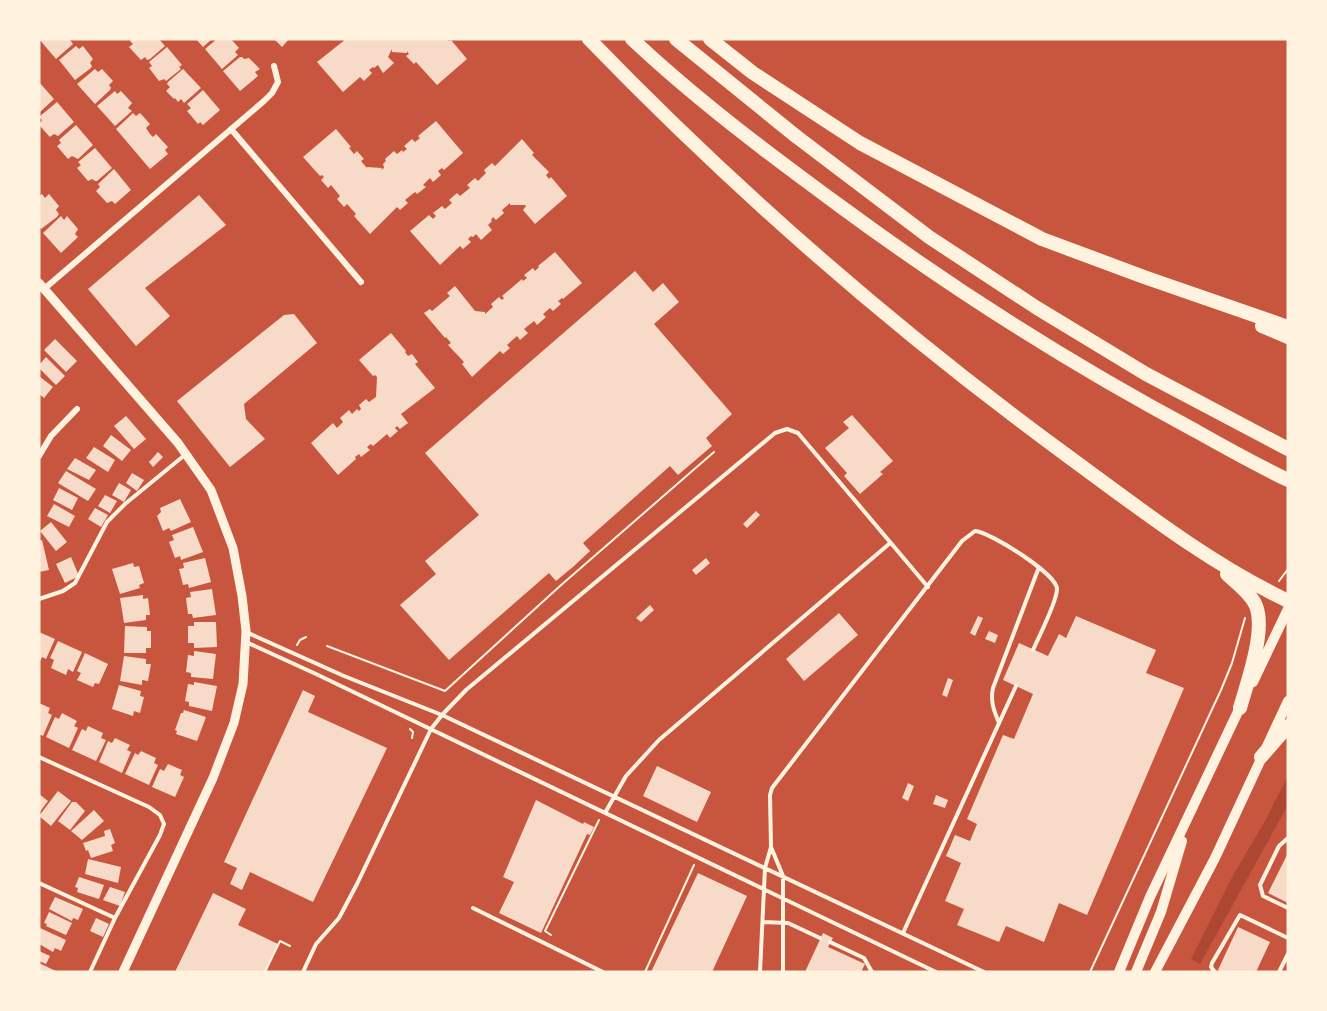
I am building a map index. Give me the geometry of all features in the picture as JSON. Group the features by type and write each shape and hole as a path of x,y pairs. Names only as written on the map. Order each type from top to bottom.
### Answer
{"highway":[{"path":"589,39 716,162 872,303 1029,428 1208,556 1246,580 1288,601"},
{"path":"632,39 770,155 910,258 1020,330 1132,398 1288,480"},
{"path":"676,39 797,137 929,237 1037,308 1146,374 1288,449"},
{"path":"710,39 753,73 869,149 1042,239 1288,327"},
{"path":"1144,277 1288,337"},
{"path":"1208,556 1252,598 1257,607 1258,638 1240,708"},
{"path":"1261,757 1288,726"}],"main road":[{"path":"1119,972 1150,897 1288,609"},
{"path":"1155,972 1215,858 1288,701"},
{"path":"1137,972 1161,912 1194,803"}],"street":[{"path":"123,972 222,756 234,723 243,684 246,631 242,596 233,548 211,490 186,454 40,284 264,101 276,87 278,75 274,66"},
{"path":"231,129 361,282"},
{"path":"39,456 51,436 77,409"}],"lane":[{"path":"303,972 316,944 339,918 431,729 442,715 466,690 782,429 798,433 889,544 928,587"},
{"path":"39,599 63,591 75,584 102,530 116,512 186,454"},
{"path":"759,972 765,868 771,847 770,795 772,788 962,541 975,531 988,535 1040,567 1053,579 1057,587 1033,650"},
{"path":"605,813 631,770 659,740 889,544"},
{"path":"999,723 993,710 991,696 993,688 1040,567"},
{"path":"246,631 344,676 442,715 984,972"},
{"path":"245,642 936,972"},
{"path":"903,933 1016,686"},
{"path":"39,757 149,807 160,815 164,824 90,972"},
{"path":"1288,838 1280,846 1260,885 1263,896 1288,908"},
{"path":"771,847 783,876 783,972"},
{"path":"39,883 115,918"},
{"path":"473,908 603,972"},
{"path":"1215,972 1211,967 1212,963 1240,915 1288,938"},
{"path":"763,921 783,922 820,938"},
{"path":"830,942 864,958 872,972"},
{"path":"1279,972 1288,954"}],"path":[{"path":"327,646 445,691 714,452"},
{"path":"695,461 699,466"},
{"path":"574,566 578,571"},
{"path":"1277,583 1288,569"},
{"path":"1090,972 1221,690 1232,663 1245,618 1252,613"},
{"path":"297,645 306,637"},
{"path":"551,935 545,932 599,820"},
{"path":"645,972 694,865"},
{"path":"266,972 280,941 290,946"}],"shaded area":[{"path":"1288,776 1288,805 1200,964 1191,959 1231,879"}],"building":[{"path":"39,39 71,39 73,44 56,59"},
{"path":"132,39 159,39 165,46 150,59 147,60 145,57 141,60 129,47 133,44 130,41"},
{"path":"196,39 212,39 203,47"},
{"path":"217,39 231,39 239,48 235,52 238,55 222,69 205,49"},
{"path":"274,39 289,39 282,47"},
{"path":"346,39 447,39 451,40 467,59 437,85 416,62 414,64 406,56 409,54 407,51 407,53 392,52 392,49 388,57 394,63 383,73 378,65 373,67 369,70 372,73 364,81 360,77 343,92 317,62"},
{"path":"76,46 79,49 83,46 93,59 90,63 91,68 75,80 59,60"},
{"path":"167,47 182,65 179,67 181,69 166,81 164,79 159,81 149,68 152,66 149,62"},
{"path":"240,57 249,58 260,69 255,72 258,76 240,91 223,71"},
{"path":"95,69 98,72 102,69 113,81 109,85 110,90 95,104 77,84"},
{"path":"183,69 201,88 184,103 181,99 178,102 166,91 170,87 168,82"},
{"path":"39,82 54,99 39,113"},
{"path":"203,90 220,110 203,125 200,122 198,124 187,111 191,108 187,104"},
{"path":"115,91 117,94 121,91 132,103 128,108 132,111 115,126 97,106"},
{"path":"57,102 74,122 58,136 54,134 50,137 39,125 42,120 39,117"},
{"path":"133,113 136,116 140,113 150,124 146,128 150,134 153,137 156,134 168,147 165,150 168,154 150,169 116,129"},
{"path":"436,121 463,153 444,170 442,168 438,171 441,175 433,182 430,178 423,185 426,187 405,200 408,203 400,210 397,207 370,234 347,204 344,207 337,199 340,196 331,185 328,188 321,180 324,177 320,176 303,157 336,129 354,154 357,151 364,159 361,161 367,168 382,168 381,170 384,168 385,159 394,151 397,154 402,150 403,152 407,149 404,146 412,139 415,142 420,138 418,136"},
{"path":"76,125 93,145 78,159 72,156 68,159 57,146 61,143 59,140"},
{"path":"522,139 534,153 532,155 549,172 546,175 549,179 551,177 567,196 535,224 523,210 525,205 510,205 510,203 496,220 493,217 488,225 492,230 481,240 476,234 471,236 468,239 471,242 463,249 460,246 440,265 410,231 429,215 433,219 436,216 433,213 442,206 445,209 452,203 449,200 457,193 460,196 470,188 467,185 475,178 478,181 486,173 484,170 492,163 495,166"},
{"path":"95,148 112,168 97,181 92,179 88,181 77,168 81,165 78,162"},
{"path":"114,169 131,190 115,204 112,201 107,203 96,191 100,187 98,184"},
{"path":"42,194 45,198 49,194 59,206 56,210 59,214 41,229 39,226 39,196"},
{"path":"199,195 226,225 145,288 170,316 136,346 88,289"},
{"path":"61,216 64,220 67,216 78,229 75,234 78,237 61,253 43,233"},
{"path":"555,252 582,283 558,301 561,304 553,311 550,308 543,314 546,317 537,325 534,321 524,329 528,333 520,340 517,336 507,345 510,348 503,354 500,351 472,377 462,364 464,362 448,345 451,343 424,313 430,309 432,311 450,296 447,293 455,286 475,311 485,312 485,314 493,307 491,304 499,297 502,300 504,298 502,296 522,279 523,281 527,278 524,275 533,268 535,271"},
{"path":"635,271 653,292 663,283 679,302 654,324 732,414 706,438 712,446 678,475 670,466 583,543 590,551 574,566 556,581 549,573 449,660 400,605 436,574 425,561 479,515 425,453"},
{"path":"294,314 317,343 244,404 246,419 265,439 230,467 177,401 284,315"},
{"path":"391,333 408,356 412,354 418,362 415,364 435,388 401,414 408,423 400,429 397,426 395,428 398,431 390,438 387,434 373,446 371,444 367,447 370,450 361,457 359,454 355,457 356,459 338,475 311,443 333,423 337,428 343,422 340,418 349,410 352,414 357,409 359,411 361,409 359,405 366,399 369,402 376,397 377,377 373,376 359,360"},
{"path":"55,339 77,361 66,372 44,350"},
{"path":"46,357 65,376 56,385 39,368"},
{"path":"39,376 53,387 44,398 39,394"},
{"path":"852,415 893,461 880,472 883,474 860,494 844,476 847,473 825,448 849,428 843,422"},
{"path":"126,416 146,439 134,449 114,426"},
{"path":"111,435 131,450 122,461 103,446"},
{"path":"94,447 115,460 108,472 86,458"},
{"path":"158,452 163,457 153,467 149,462"},
{"path":"75,458 96,470 89,480 67,469"},
{"path":"66,471 96,489 88,501 58,483"},
{"path":"132,473 144,480 137,491 126,483"},
{"path":"119,483 131,490 124,502 112,495"},
{"path":"59,488 78,498 72,510 53,500"},
{"path":"105,495 117,501 110,513 98,506"},
{"path":"180,499 191,522 171,531 169,528 163,531 157,516 161,512 160,508"},
{"path":"54,504 75,516 69,527 47,516"},
{"path":"95,508 108,515 101,527 88,519"},
{"path":"756,511 760,515 747,528 743,524"},
{"path":"51,522 67,542 56,551 40,531"},
{"path":"193,527 203,552 181,560 180,556 175,558 169,542 174,540 172,535"},
{"path":"42,540 49,570 39,572 39,541"},
{"path":"71,557 79,576 65,583 56,564"},
{"path":"205,558 211,582 189,588 188,584 183,585 179,569 184,568 183,563"},
{"path":"706,558 710,563 696,575 692,570"},
{"path":"133,563 134,567 139,566 144,583 139,585 140,588 120,594 112,569"},
{"path":"212,589 216,615 193,618 192,614 188,614 186,598 191,597 190,592"},
{"path":"143,595 143,599 148,598 150,615 146,615 146,620 124,623 120,598"},
{"path":"650,605 654,610 641,622 636,618"},
{"path":"839,613 858,635 804,681 786,659"},
{"path":"978,616 983,618 975,636 970,633"},
{"path":"1076,616 1156,650 1146,673 1184,688 1087,915 1059,903 1044,942 1006,926 999,942 957,925 964,909 945,901 961,863 946,856 955,835 970,841 977,824 967,819 1003,735 1014,739 1033,694 1003,680 1019,643 1048,656 1059,634 1066,638"},
{"path":"194,622 216,622 217,647 194,648 194,643 188,643 188,626 194,626"},
{"path":"125,626 147,627 147,631 151,631 151,648 146,648 146,653 124,653"},
{"path":"989,631 998,635 995,643 985,639"},
{"path":"39,632 55,639 46,659 42,657 39,664"},
{"path":"58,641 82,652 73,672 68,669 66,675 51,668 54,660 50,658"},
{"path":"194,651 216,654 213,679 191,677 191,673 186,672 188,655 194,656"},
{"path":"85,653 108,664 99,684 95,683 93,687 77,680 81,673 77,671"},
{"path":"124,656 146,659 146,664 151,664 148,681 142,680 142,685 120,681"},
{"path":"948,678 953,680 947,697 942,695"},
{"path":"194,682 217,686 212,711 189,706 189,702 185,701 188,684 194,685"},
{"path":"119,685 141,691 140,696 144,697 140,713 134,711 133,716 112,709"},
{"path":"303,690 315,696 308,712 387,748 313,902 250,872 242,890 230,884 237,868 224,862"},
{"path":"39,703 50,708 48,713 52,715 43,736 39,734"},
{"path":"184,710 206,717 197,741 176,734 175,730"},
{"path":"62,713 77,721 74,726 78,728 69,748 46,737 55,717 59,719"},
{"path":"88,726 103,733 101,738 106,740 96,761 72,750 82,729 86,731"},
{"path":"115,738 130,745 127,750 131,752 122,773 99,762 108,741 112,743"},
{"path":"141,751 156,758 154,763 158,765 149,785 125,774 135,753 138,755"},
{"path":"168,764 182,770 180,775 184,777 175,797 152,787 160,769 164,771"},
{"path":"657,766 711,792 697,822 643,796"},
{"path":"908,783 914,786 908,801 902,798"},
{"path":"58,791 71,801 51,826 39,816"},
{"path":"39,794 48,801 39,813"},
{"path":"936,795 948,800 945,808 933,804"},
{"path":"536,800 583,824 584,822 594,827 590,835 587,834 541,933 499,913 514,882 503,877"},
{"path":"72,802 76,802 85,811 70,830 58,821"},
{"path":"94,810 104,821 82,840 71,831"},
{"path":"110,829 115,843 111,845 113,851 91,858 83,843 105,836 104,831"},
{"path":"1288,853 1288,903 1268,893"},
{"path":"88,859 121,867 118,883 85,874"},
{"path":"698,873 747,896 712,972 651,972"},
{"path":"79,877 104,885 99,899 77,892 78,888 75,887"},
{"path":"110,887 125,892 120,906 103,900"},
{"path":"213,893 246,909 238,925 278,944 265,972 175,972"},
{"path":"55,897 83,909 78,920 73,918 72,921 49,909"},
{"path":"49,912 72,923 66,935 46,926 47,924 44,923"},
{"path":"96,918 109,924 103,937 90,931"},
{"path":"1238,927 1270,942 1256,972 1218,970"},
{"path":"40,928 66,940 61,951 55,948 53,952 39,944"},
{"path":"823,933 833,938 828,947 865,964 861,972 805,972"},
{"path":"39,951 50,956 46,964 39,961"},
{"path":"39,963 58,972 39,972"}]}
